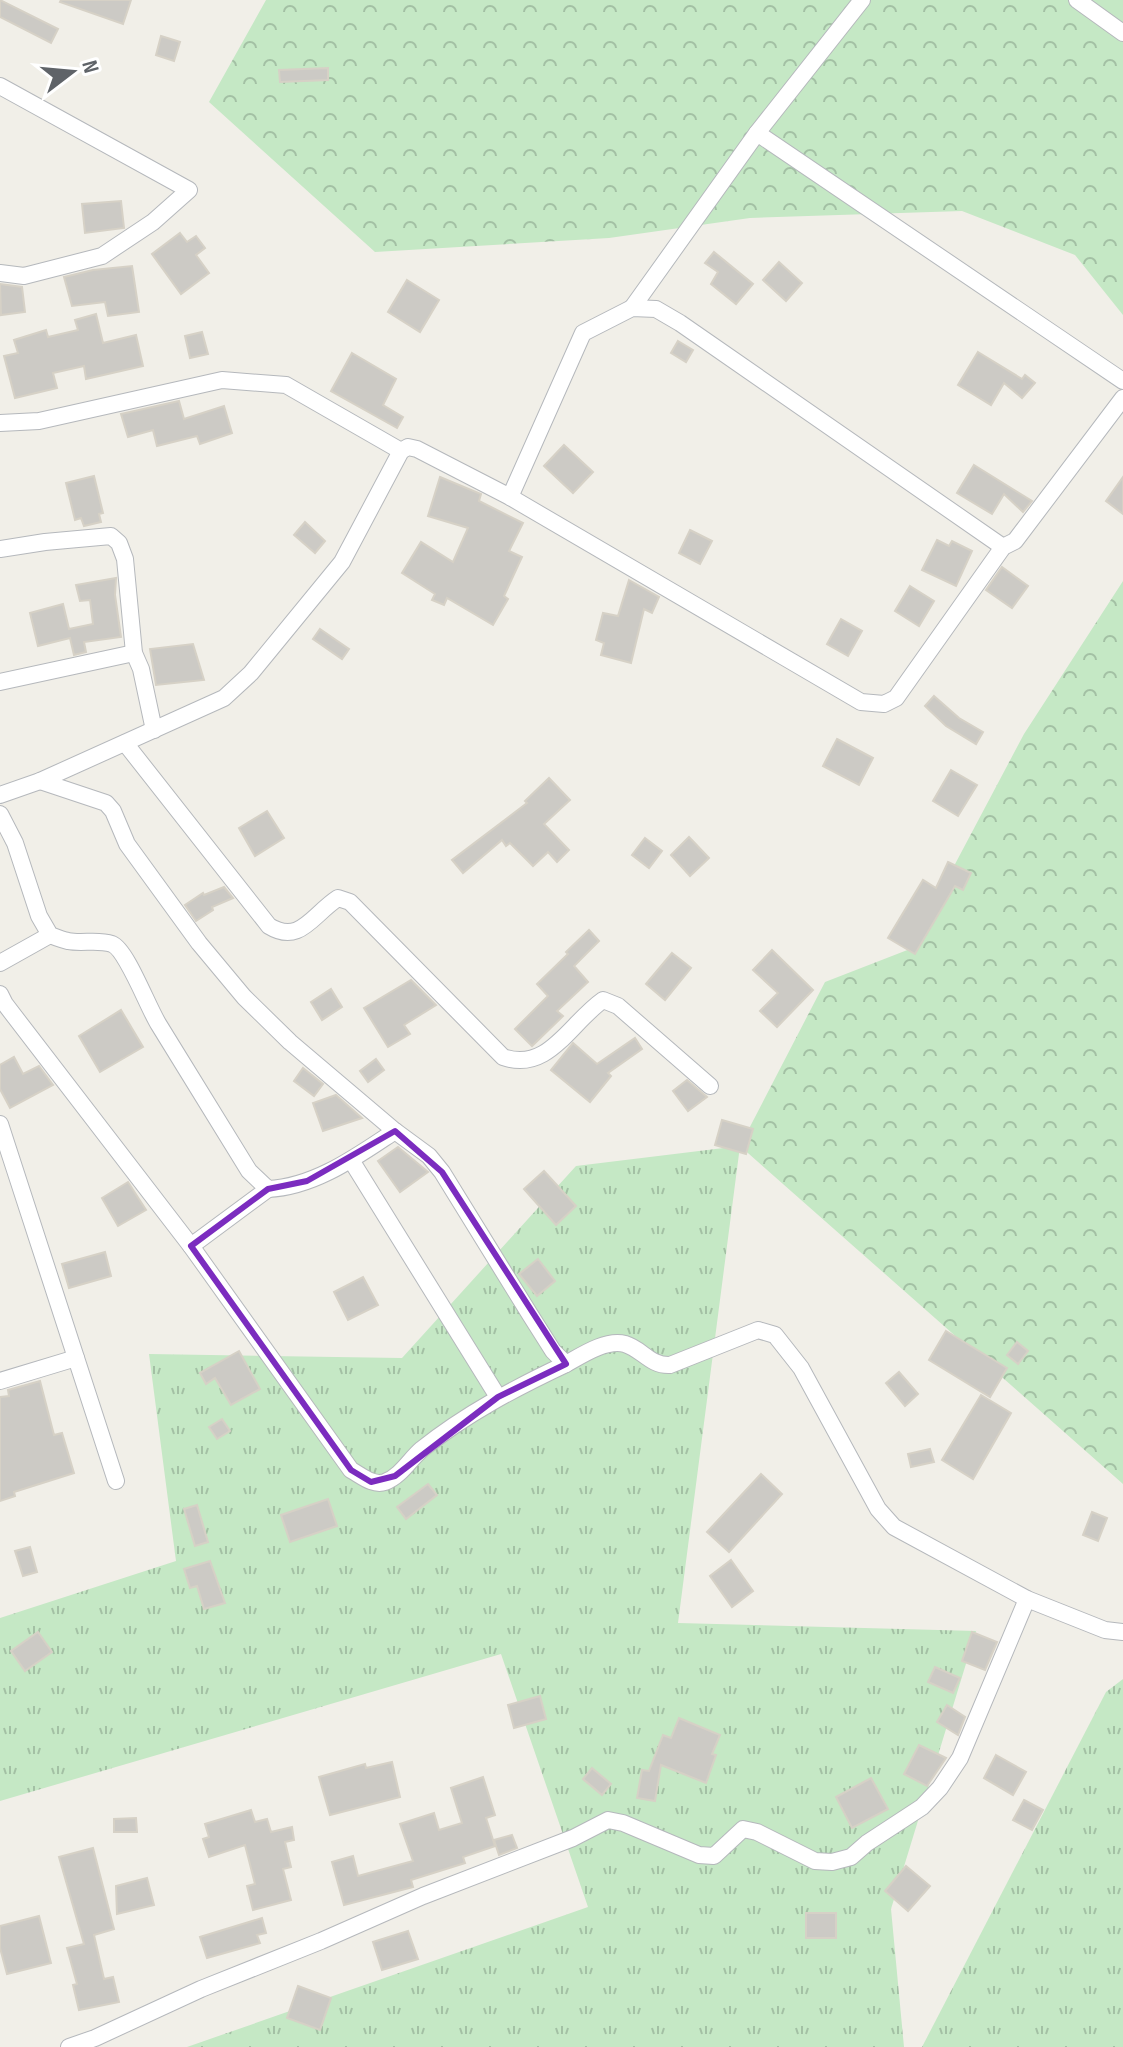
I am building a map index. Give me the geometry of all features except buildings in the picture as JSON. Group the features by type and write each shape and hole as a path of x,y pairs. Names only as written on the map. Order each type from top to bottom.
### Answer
{"street":[{"path":"510,497 583,333 632,308 757,133 862,0"},
{"path":"1077,0 1123,33"},
{"path":"0,86 189,190 153,222 102,256 24,276 0,273"},
{"path":"757,133 1123,381"},
{"path":"632,308 656,309 680,323 1003,547"},
{"path":"0,423 39,421 222,380 286,385 401,451"},
{"path":"0,795 40,781 224,698 251,673 342,562 401,451 408,447 510,497 861,702 884,704 896,698 1003,547 1015,541 1123,398"},
{"path":"0,549 111,536 119,543 125,559 134,653 141,669 154,730"},
{"path":"0,682 134,653"},
{"path":"125,743 269,926 280,933 290,934 301,928 338,898 350,902 503,1057 518,1062 547,1052 588,1010 603,1000 618,1006 710,1086"},
{"path":"40,781 106,803 113,811 127,844 199,943 244,997 290,1042 429,1156 529,1313 566,1364"},
{"path":"0,814 15,843 39,916 50,935 69,942 92,940 115,945 126,957 146,1005 249,1171 268,1189"},
{"path":"0,963 50,935"},
{"path":"0,994 191,1246 351,1470 371,1482 383,1483 395,1476 421,1450 498,1397 609,1344 625,1344 660,1366 670,1365 758,1330 775,1335 801,1368 878,1509 894,1527 1027,1599 1105,1630 1123,1632"},
{"path":"0,1124 116,1481"},
{"path":"191,1246 268,1189 289,1188 351,1160 395,1131"},
{"path":"351,1160 498,1397"},
{"path":"0,1381 76,1358"},
{"path":"69,2047 423,1896 573,1838 608,1820 623,1823 699,1855 714,1856 743,1829 757,1832 815,1861 832,1862 851,1857 922,1807 954,1768 1027,1599"}],"highlighted area":[{"path":"395,1131 442,1172 566,1364 498,1397 395,1476 371,1482 351,1470 191,1246 268,1189 307,1181"}],"green space":[{"path":"266,0 1123,0 1123,315 1075,255 962,211 750,218 609,238 375,252 209,102"},
{"path":"1123,581 1123,1484 740,1146 825,982 910,949 1024,734"},
{"path":"740,1146 678,1623 976,1631 891,1909 904,2047 187,2047 588,1907 501,1654 0,1801 0,1618 176,1561 149,1354 402,1358 576,1166"},
{"path":"1123,1679 1123,2047 922,2047 1106,1692"}]}
